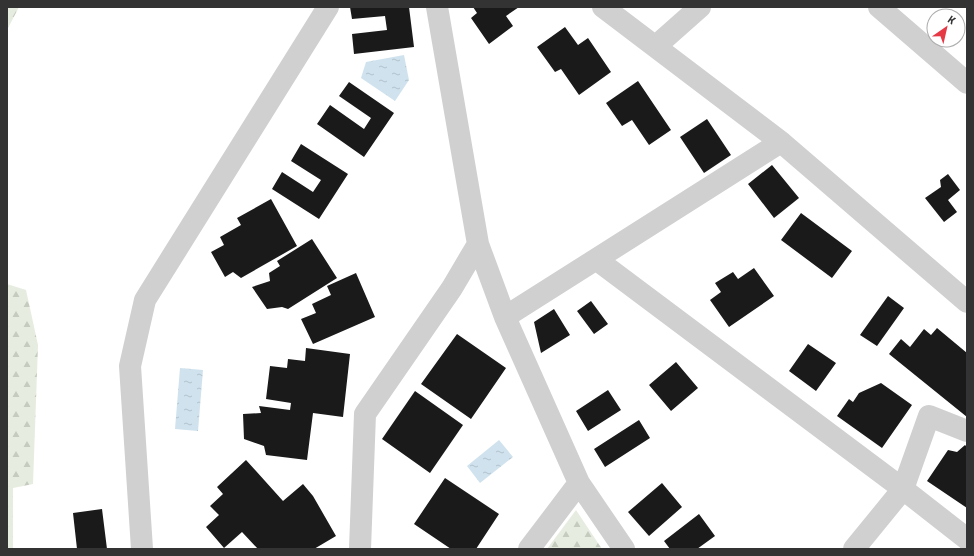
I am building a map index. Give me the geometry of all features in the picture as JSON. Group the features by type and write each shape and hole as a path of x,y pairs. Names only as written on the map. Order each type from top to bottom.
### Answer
{"street":[{"path":"142,549 130,366 145,300 328,7"},
{"path":"437,7 478,244 505,317 579,483 624,549"},
{"path":"603,7 781,142 967,302"},
{"path":"656,46 700,7"},
{"path":"879,7 967,83"},
{"path":"505,317 781,142"},
{"path":"360,549 365,414 452,288 478,244"},
{"path":"596,260 903,489 967,539"},
{"path":"854,549 903,489 930,416 967,431"},
{"path":"529,549 579,483"}],"green space":[{"path":"7,7 19,7 7,30"},
{"path":"7,284 26,290 38,345 33,484 13,488 13,549 7,549"},
{"path":"576,510 602,549 547,549"}],"water":[{"path":"404,55 409,80 395,101 361,78 366,62"},
{"path":"180,368 203,370 198,431 175,429"},
{"path":"499,440 513,457 480,483 467,466"}],"building":[{"path":"350,7 409,7 414,47 354,54 352,34 387,30 385,16 352,19"},
{"path":"473,7 519,7 506,16 513,26 489,44 471,18 477,13"},
{"path":"565,27 578,45 588,38 611,72 579,95 561,69 555,72 537,47"},
{"path":"638,81 671,130 649,145 632,120 622,126 606,103"},
{"path":"349,82 394,113 364,157 317,124 330,105 364,129 371,118 339,96"},
{"path":"707,119 731,155 704,173 680,137"},
{"path":"301,144 348,174 319,219 272,189 282,172 313,192 321,180 291,161"},
{"path":"772,165 799,198 774,218 748,184"},
{"path":"948,174 960,190 948,200 957,212 944,222 925,198 941,187 940,180"},
{"path":"271,199 297,246 241,278 233,272 225,277 211,252 224,245 220,237 241,225 237,218"},
{"path":"801,213 852,251 832,278 781,240"},
{"path":"312,239 337,278 288,309 282,307 267,309 252,287 270,281 269,273 280,266 277,261"},
{"path":"754,268 774,296 729,327 710,300 721,292 715,283 733,272 738,279"},
{"path":"356,273 375,317 313,344 301,319 316,313 312,304 331,295 327,286"},
{"path":"888,296 904,308 877,346 860,335"},
{"path":"591,301 608,324 594,334 577,311"},
{"path":"554,309 570,335 541,353 534,322"},
{"path":"937,328 967,353 967,417 889,354 901,339 910,347 924,329 931,335"},
{"path":"457,334 506,368 471,419 421,384"},
{"path":"808,344 836,363 816,391 789,371"},
{"path":"306,348 350,354 343,417 313,413 307,460 266,455 264,446 244,439 243,414 261,413 259,406 290,410 291,403 266,399 270,366 287,368 288,359 305,361"},
{"path":"676,362 698,388 671,411 649,385"},
{"path":"881,383 912,405 882,448 837,416 849,399 853,402 859,393"},
{"path":"608,390 621,410 588,431 576,411"},
{"path":"415,391 463,425 430,473 382,439"},
{"path":"639,420 650,438 605,467 594,449"},
{"path":"965,445 967,447 967,508 927,481 948,450 957,452"},
{"path":"246,460 283,501 303,484 313,496 336,536 314,549 258,549 242,532 224,548 206,527 219,515 210,506 223,494 217,487"},
{"path":"445,478 499,514 476,549 451,549 414,524"},
{"path":"662,483 682,507 649,536 628,512"},
{"path":"102,509 107,549 77,549 73,513"},
{"path":"699,514 715,536 697,549 670,549 664,541"}]}
